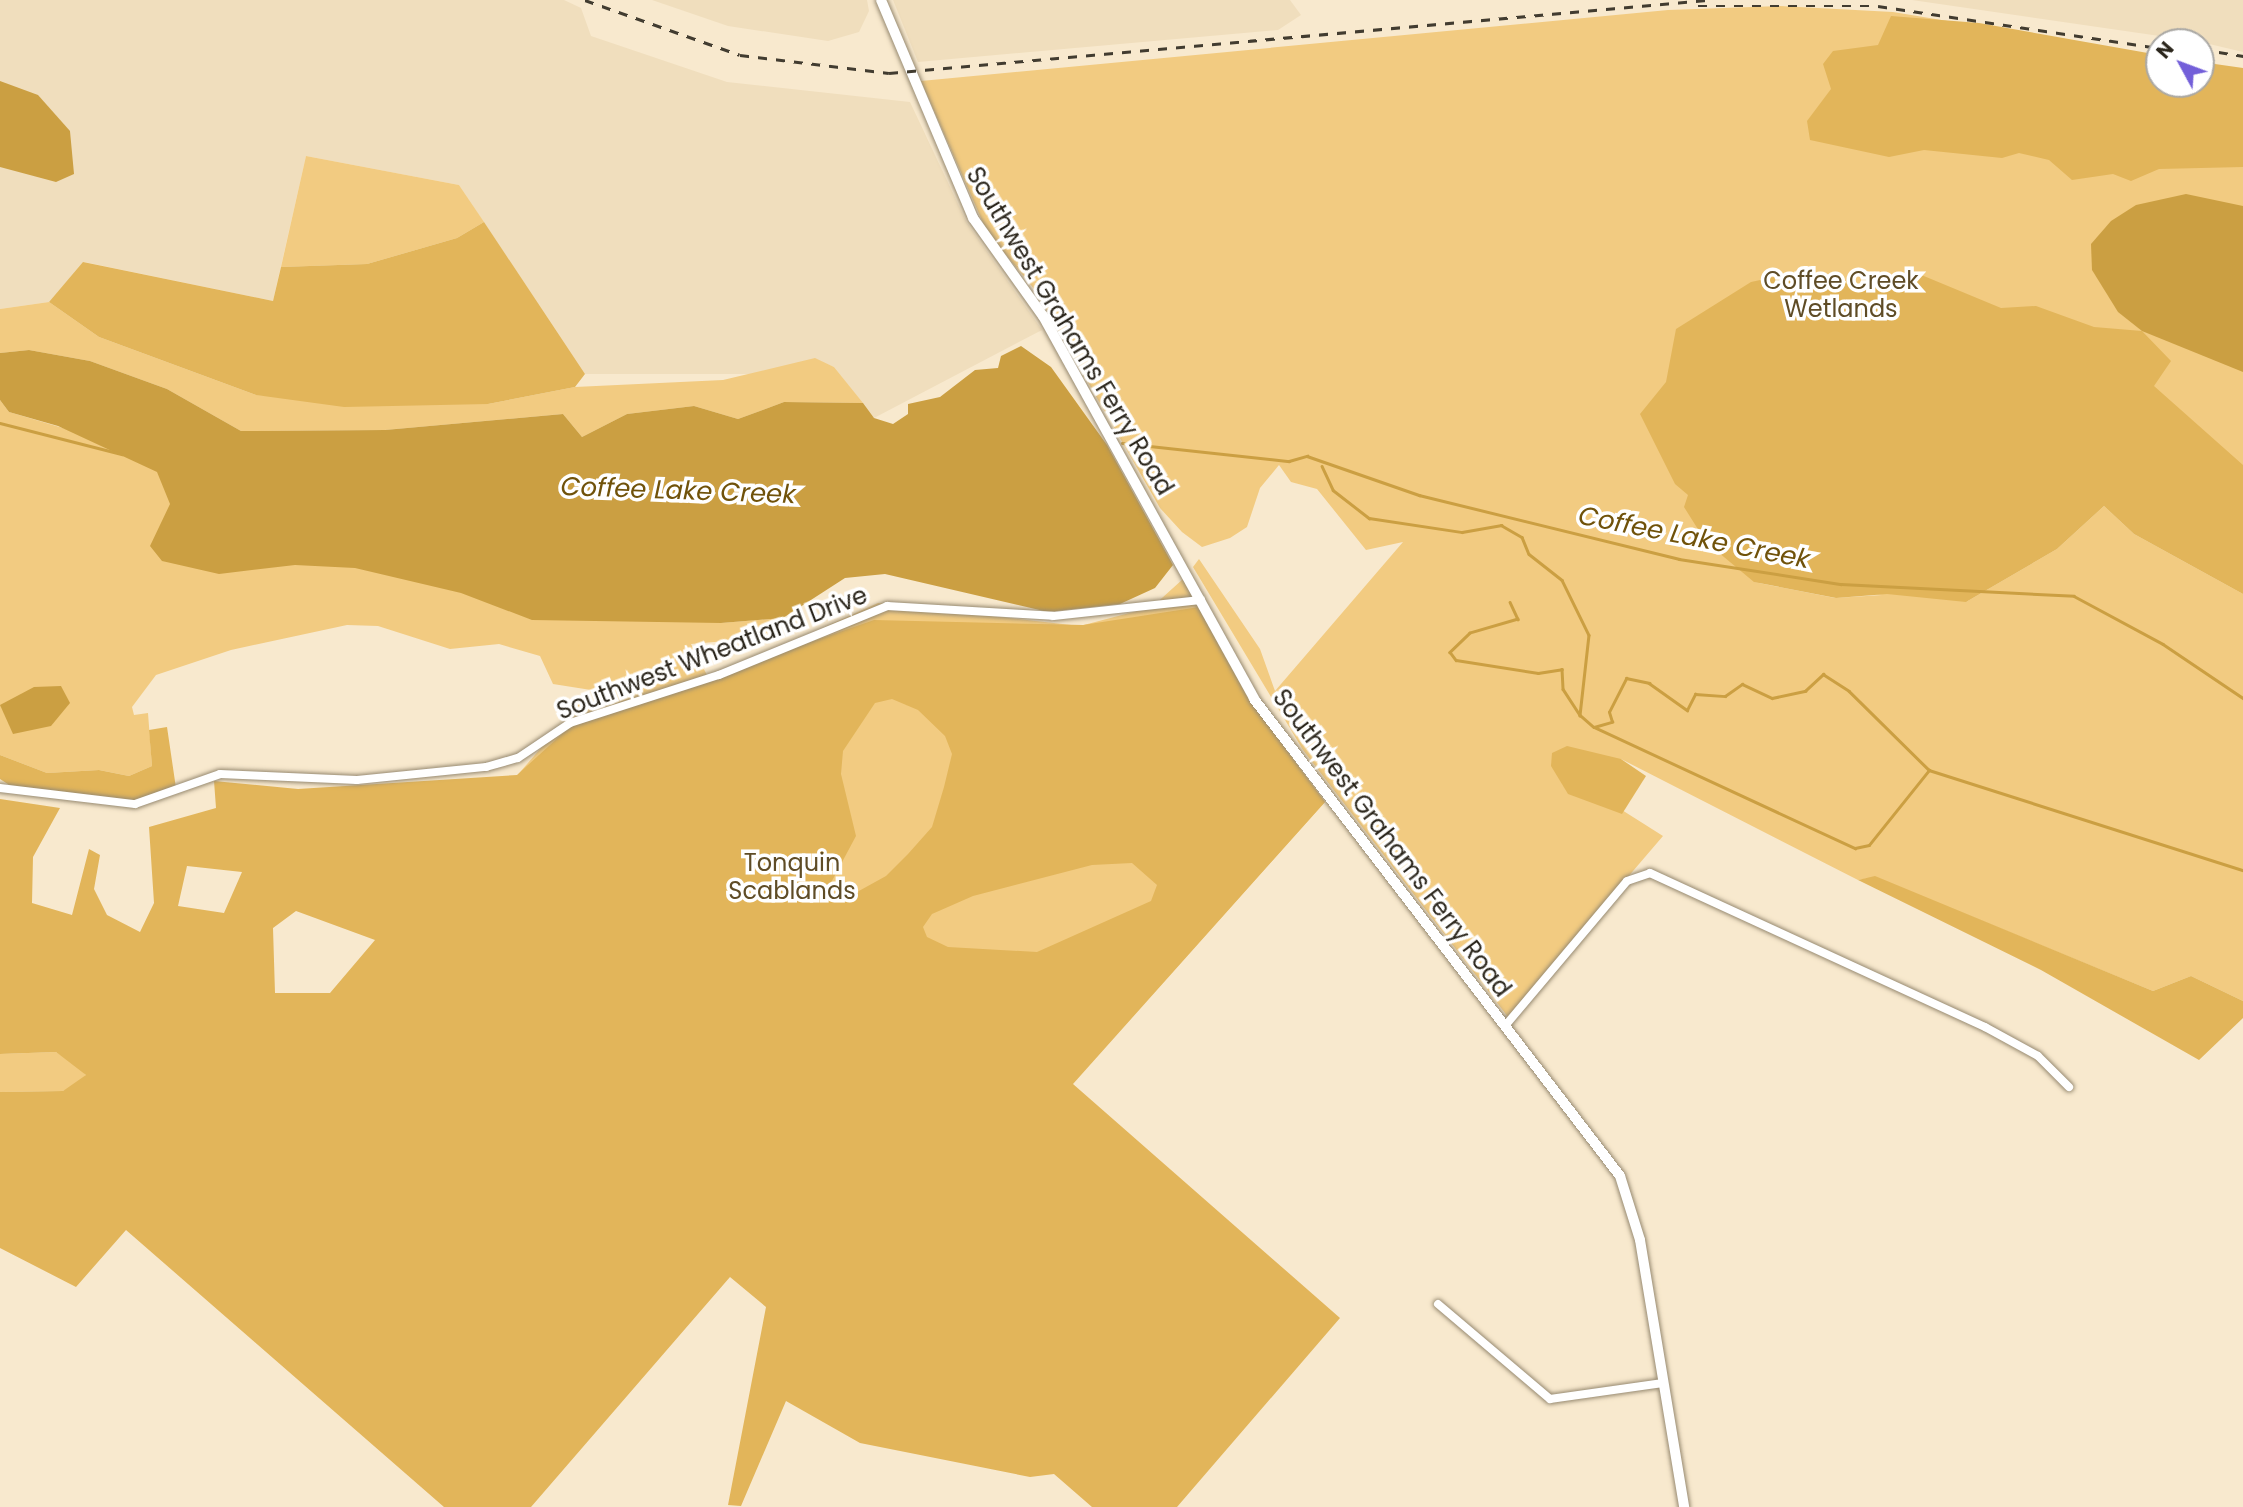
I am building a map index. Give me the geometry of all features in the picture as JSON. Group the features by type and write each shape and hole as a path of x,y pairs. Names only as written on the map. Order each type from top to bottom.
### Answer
{"main road":[{"name":"Southwest Grahams Ferry Road","path":"881,0 973,218 1036,304 1280,738 1505,1026 1625,1186 1684,1507"}],"street":[{"name":"Southwest Wheatland Drive","path":"0,788 135,804 220,774 357,780 493,766 523,756 570,723 719,675 887,606 1053,616 1201,600"},
{"path":"1505,1026 1627,881 1650,873 1984,1027 2038,1056 2069,1087"},
{"path":"1438,1304 1550,1399 1663,1382"}],"shaded area":[{"path":"0,0 564,0 581,8 591,36 727,82 910,102 967,223 1042,330 874,418 834,367 815,359 751,374 585,374 459,185 306,156 273,301 84,262 49,302 0,309"},
{"path":"652,0 867,0 869,11 859,32 828,41 728,26"},
{"path":"893,0 1290,0 1301,15 1278,30 918,62"},
{"path":"1912,0 2243,0 2243,52 2215,45 2215,28 2145,28 2145,34"}],"green space":[{"name":"Coffee Creek Wetlands","path":"1780,6 1893,12 2145,54 2145,98 2215,98 2215,79 2243,70 2243,476 2142,388 1966,602 2057,549 2104,506 2134,534 2243,594 2243,1001 2191,976 2153,991 1875,877 1858,880 1621,759 1565,774 1663,836 1508,1017 1303,750 1193,567 1199,559 1260,649 1275,691 1403,542 1366,550 1317,489 1291,482 1279,465 1260,488 1247,527 1230,538 1202,547 1182,532 1160,508 1035,290 987,232 921,81 1668,10","holes":["1754,582 1882,595 1835,598"]},
{"path":"1891,16 1979,23 2145,53 2145,98 2215,98 2215,64 2243,68 2243,167 2159,169 2131,181 2113,174 2072,180 2049,160 2019,153 2002,158 1924,150 1889,157 1810,140 1807,121 1831,89 1823,64 1833,51 1878,45"},
{"path":"306,156 459,185 484,222 457,238 367,264 281,267"},
{"path":"484,222 585,374 575,387 488,404 344,407 256,395 99,337 49,302 83,262 273,301 281,267 367,264 457,238"},
{"path":"1807,270 1851,285 1919,274 2001,308 2036,306 2094,327 2142,331 2171,361 2154,386 2243,465 2243,594 2134,534 2104,506 2057,549 1966,602 1887,594 1836,598 1754,582 1706,542 1684,507 1688,495 1675,484 1640,414 1666,382 1676,329 1751,282"},
{"path":"49,302 99,337 256,395 488,404 575,387 723,380 815,358 834,367 863,403 784,402 738,419 694,406 627,414 582,437 563,414 385,430 241,431 167,389 90,361 29,350 0,353 0,309"},
{"name":"Tonquin Scablands","path":"0,400 9,412 721,623 783,618 761,638 691,644 709,679 878,603 1080,626 1152,607 1183,579 1273,732 1325,802 1072,1084 445,859 591,690 553,684 540,656 499,644 450,649 378,626 347,625 231,650 156,675 132,707 134,715 148,713 152,766 129,776 99,770 47,773 0,755"},
{"path":"1199,607 1273,732 1325,802 1073,1084 1340,1318 1177,1507 1092,1507 1054,1474 1030,1477 860,1443 786,1401 741,1506 728,1505 766,1307 730,1277 531,1507 444,1507 126,1230 76,1287 0,1248 0,1092 63,1091 86,1075 56,1052 0,1054 0,799 60,808 33,857 32,903 72,915 89,849 100,855 94,889 107,915 140,932 154,903 149,827 216,808 214,781 298,789 517,775 572,725 874,620 1083,625","holes":["892,699 918,710 945,736 952,754 932,827 886,876 839,902 826,892 856,836 841,774 843,751 875,703","1132,863 1157,885 1151,901 1037,952 948,947 927,937 923,927 932,914 973,896 1092,865","187,866 242,872 224,913 178,906","296,911 375,940 330,993 275,993 273,928"]},
{"path":"167,727 176,788 145,802 14,788 0,779 0,755 47,773 99,770 129,776 152,766 149,730"},
{"path":"1567,746 1621,759 1646,776 1622,814 1568,794 1551,766 1552,753"},
{"path":"1875,876 2153,991 2191,976 2243,1001 2243,1018 2199,1060 2041,970 1858,880"},
{"path":"56,1052 86,1075 82,1083 63,1091 0,1092 0,1054"}],"water":[{"path":"0,81 38,95 70,131 74,174 56,182 0,167"},
{"path":"2186,194 2243,206 2243,372 2142,331 2118,312 2092,270 2091,244 2111,221 2136,205"},
{"path":"1021,346 1051,367 1107,445 1173,565 1155,588 1120,604 1048,612 885,574 845,578 783,618 721,623 532,620 461,593 355,568 295,565 219,574 162,561 150,546 170,504 157,472 58,426 9,412 0,400 0,353 29,350 90,361 167,389 241,431 385,430 563,414 582,437 627,414 694,406 738,419 784,402 863,403 874,418 893,424 908,414 908,404 940,397 975,370 998,368 1001,356"},
{"path":"61,686 70,703 51,726 13,734 0,705 34,687"}],"waterway":[{"name":"Coffee Lake Creek","path":"0,423 122,454"},
{"name":"Coffee Lake Creek","path":"1122,443 1289,461 1307,456 1419,495 1679,559 1841,584 2074,596 2163,644 2243,698"},
{"path":"1322,466 1333,490 1369,518 1462,532 1501,525 1522,537 1529,554 1562,580 1589,635 1580,715 1594,727 1612,722 1609,712 1626,678 1649,683 1687,710 1695,694 1725,696 1742,684 1772,698 1805,691 1823,674 1849,691 1929,770 2243,870"},
{"path":"1510,602 1518,619 1470,633 1450,652 1456,660 1538,673 1562,669 1563,689 1580,715"},
{"path":"1594,727 1855,848 1869,845 1929,770"}],"railway":[{"path":"585,0 740,55 889,73 1707,0"},
{"path":"1698,6 1878,6 2145,46"},
{"path":"2215,51 2243,56"}]}
